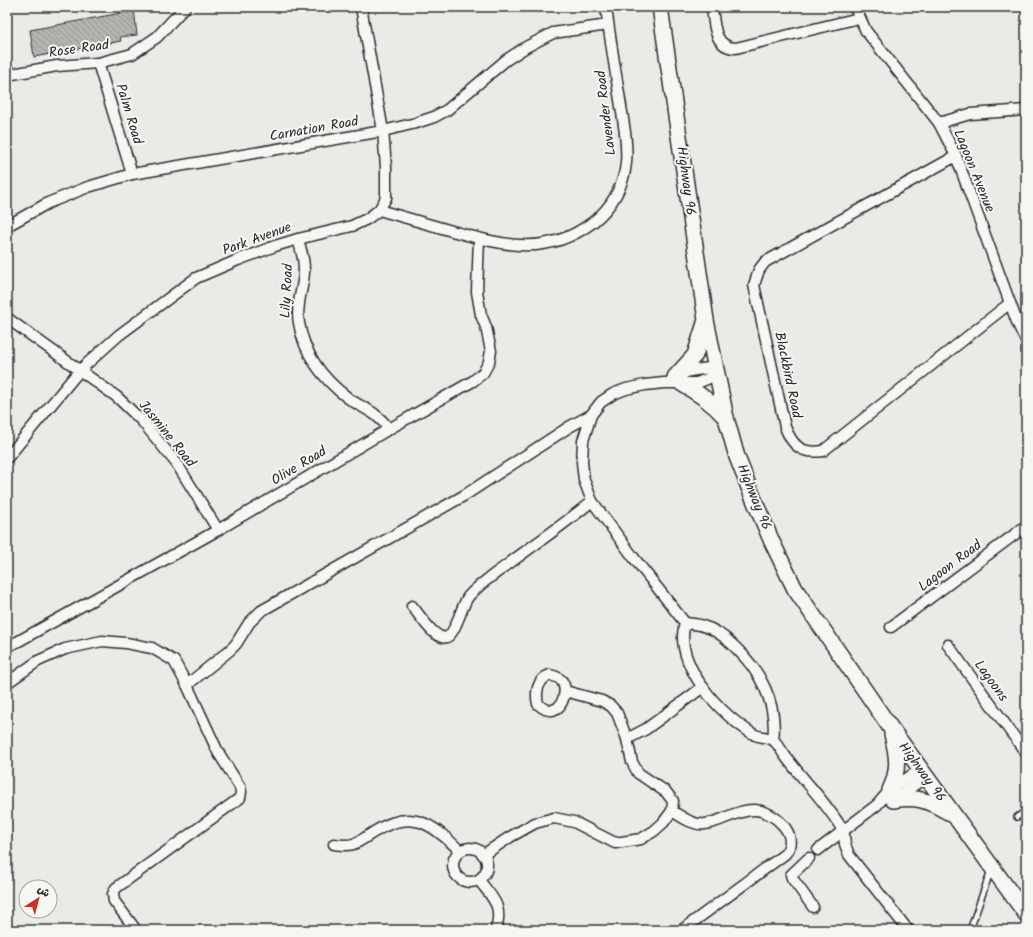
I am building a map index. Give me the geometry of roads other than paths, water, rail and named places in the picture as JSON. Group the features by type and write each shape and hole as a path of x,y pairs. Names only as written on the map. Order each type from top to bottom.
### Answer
{"street":[{"name":"Rose Road","path":"7,75 57,66 98,63 132,54 157,36 185,7"},
{"path":"361,7 383,131 387,184 386,198 379,210"},
{"name":"Lavender Road","path":"379,210 479,239 515,246 552,242 565,238 589,225 603,213 614,198 624,175 626,152 625,135 606,7"},
{"name":"Highway 96","path":"660,7 706,320 726,418 752,495 772,542 795,589 890,727 1026,914"},
{"path":"712,7 715,34 720,41 730,48 736,48 859,18"},
{"name":"Lagoon Avenue","path":"855,7 866,31 939,124 956,156 1010,303 1026,341"},
{"name":"Carnation Road","path":"7,226 48,204 88,187 132,174 383,131 416,123 434,117 447,110 506,60 526,47 553,33 608,26"},
{"name":"Palm Road","path":"98,63 132,174"},
{"path":"939,124 970,114 1026,110"},
{"name":"Blackbird Road","path":"956,156 765,262 759,270 754,286 785,427 790,439 797,447 811,453 823,451 1010,303"},
{"name":"Park Avenue","path":"7,458 80,370 119,335 196,278 238,260 298,239 352,226 379,210"},
{"name":"Lily Road","path":"298,239 303,257 304,268 298,321 308,352 324,376 332,384 349,398 374,412 382,419 389,429"},
{"name":"Olive Road","path":"7,646 17,642 218,530 473,381 483,373 489,362 491,351 490,341 481,315 477,292 479,239"},
{"path":"7,318 80,370"},
{"path":"674,381 695,355 706,320"},
{"name":"Jasmine Road","path":"80,370 117,397 142,421 176,464 218,530"},
{"path":"716,370 707,379 697,383 674,381 626,389 613,394 600,402 591,415 583,442 582,462 584,480 592,501 685,623 705,626 725,638 745,657 758,674 768,695 773,717 773,740"},
{"path":"674,381 704,397 715,405 726,418"},
{"path":"187,685 236,644 249,623 261,611 464,495 569,427 591,415"},
{"path":"412,606 433,632 442,637 448,636 451,633 460,610 468,598 483,583 573,517 592,501"},
{"name":"Lagoon Road","path":"891,627 1026,526"},
{"path":"685,623 682,631 686,657 703,687 720,708 734,719 755,734 773,740 832,814 844,831 849,855 908,930"},
{"path":"7,683 38,661 51,655 65,649 102,641 126,643 152,648 174,661 187,685 218,752 240,787 240,798 116,888 113,894 114,901 136,930"},
{"name":"Lagoons","path":"948,646 1026,753"},
{"path":"627,739 646,729 703,687"},
{"path":"483,855 535,823 554,818 574,822 616,843 630,842 641,839 654,832 672,811 674,801 666,792 638,773 632,762 627,739 617,713 611,706 602,701 565,690"},
{"path":"890,727 897,757 897,770 891,795"},
{"path":"818,850 877,804 923,773"},
{"path":"891,795 932,802 954,815"},
{"path":"672,811 692,822 704,824 747,811 756,810 766,812 784,825 789,835 790,843 785,854 682,930"},
{"path":"334,844 349,846 358,843 390,823 400,820 414,819 427,824 460,851"},
{"path":"472,848 483,855 486,859 487,868 483,877 479,880 469,883 464,882 455,875 453,870 453,859 460,851 472,848"},
{"path":"809,858 791,875 813,907"},
{"path":"479,880 498,907 499,914 496,930"}],"lane":[{"path":"1017,817 1026,811"},
{"path":"970,930 992,867"}]}
